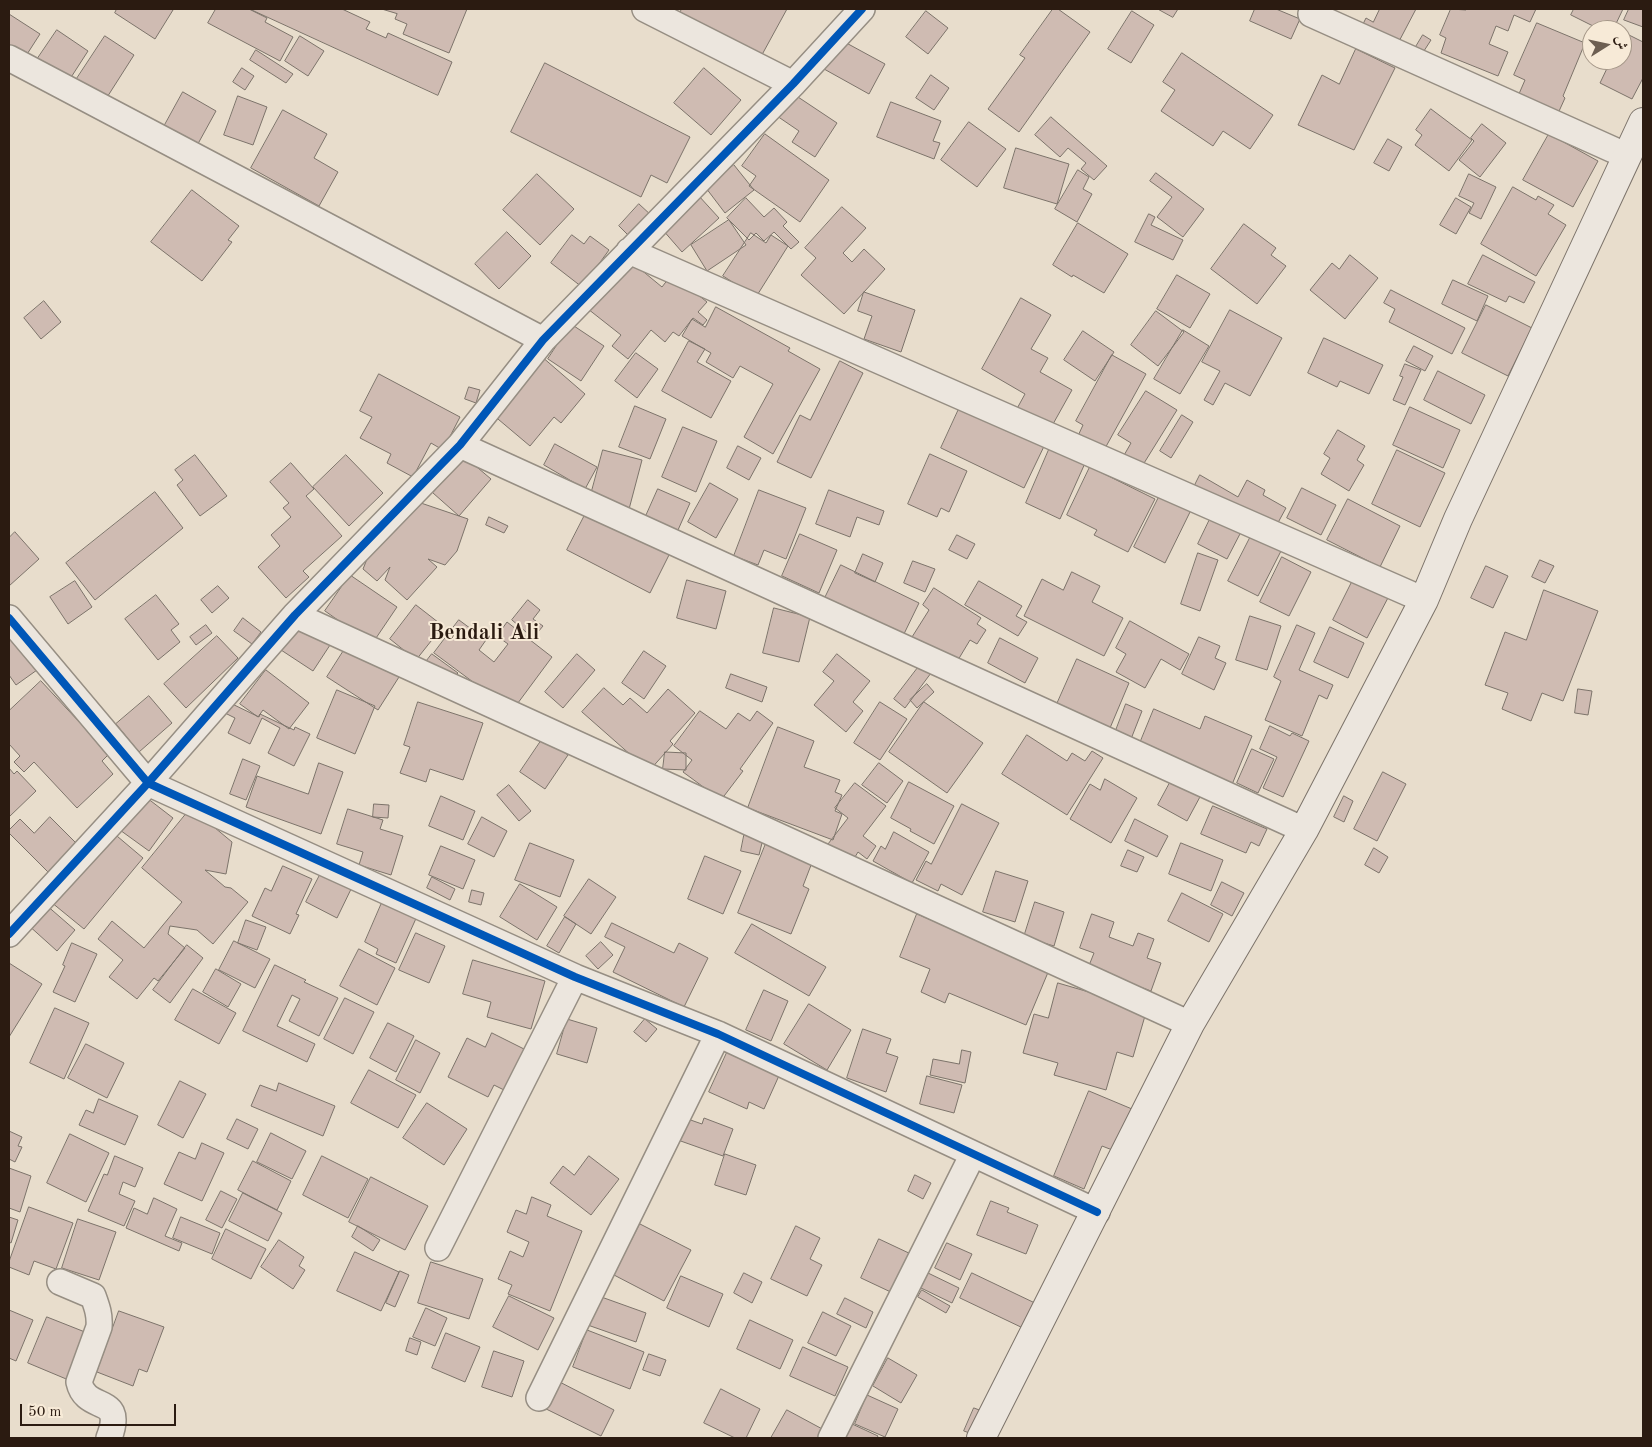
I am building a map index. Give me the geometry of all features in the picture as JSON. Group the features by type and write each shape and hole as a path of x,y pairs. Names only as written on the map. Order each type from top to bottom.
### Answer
{"main road":[{"path":"981,1438 1097,1212 1190,1024 1304,830 1424,600 1458,519 1643,122"}],"street":[{"path":"645,9 793,84"},
{"path":"1313,9 1311,14 1626,156"},
{"path":"9,934 148,783 296,615 460,445 543,340 793,84 856,10"},
{"path":"9,58 543,340"},
{"path":"629,251 1424,600"},
{"path":"460,445 1304,830"},
{"path":"296,615 1190,1024"},
{"path":"9,618 148,783 575,977 718,1034 1097,1212"},
{"path":"438,1248 575,977"},
{"path":"539,1398 718,1034"},
{"path":"831,1438 973,1154"},
{"path":"60,1282 93,1296 97,1305 100,1317 99,1327 79,1382 81,1392 85,1396 108,1407 114,1415 114,1424 109,1438"}],"building":[{"path":"117,9 173,10 155,39 115,13"},
{"path":"216,9 249,9 267,18 265,22 293,37 280,61 208,23"},
{"path":"250,9 342,9 370,22 366,29 386,38 388,33 452,62 438,95"},
{"path":"382,9 467,9 449,53 403,34 407,24 395,19 397,14"},
{"path":"682,9 787,9 758,62 677,18"},
{"path":"1053,9 1058,9 1090,32 1019,132 988,109 1025,58 1020,55"},
{"path":"1158,9 1178,9 1173,17"},
{"path":"1255,9 1276,9 1300,19 1291,39 1250,21"},
{"path":"1380,9 1416,9 1395,49 1360,30 1366,18 1373,22"},
{"path":"1451,9 1536,9 1530,22 1514,15 1508,31 1496,26 1489,44 1508,52 1498,76 1441,53 1446,38 1440,35"},
{"path":"1574,9 1623,9 1618,20 1582,20 1571,15"},
{"path":"1629,9 1643,9 1643,27 1632,23 1632,20 1624,20"},
{"path":"926,11 948,28 928,54 906,37"},
{"path":"1132,11 1154,25 1131,63 1108,49"},
{"path":"9,14 40,34 22,62 9,53"},
{"path":"1537,23 1582,42 1582,50 1555,120 1515,103 1525,80 1514,75"},
{"path":"57,30 88,51 68,82 36,61"},
{"path":"1423,35 1431,40 1422,54 1414,50"},
{"path":"105,36 134,55 104,102 74,83"},
{"path":"300,36 324,51 308,76 285,61"},
{"path":"1632,36 1643,42 1643,78 1632,99 1600,83 1606,70 1632,70"},
{"path":"839,39 885,64 869,94 824,69"},
{"path":"1356,49 1395,68 1354,150 1298,125 1322,75 1339,84"},
{"path":"256,50 293,74 286,83 250,60"},
{"path":"1182,53 1273,115 1250,149 1223,131 1213,146 1161,111 1175,90 1163,82"},
{"path":"545,63 690,137 667,183 651,175 641,197 511,132"},
{"path":"242,68 254,76 245,90 233,82"},
{"path":"704,68 741,100 711,135 674,103"},
{"path":"931,75 949,88 934,110 916,98"},
{"path":"183,92 216,111 194,151 161,132"},
{"path":"792,93 837,123 815,157 792,142 799,131 777,116"},
{"path":"238,96 267,107 253,145 224,135"},
{"path":"891,102 941,121 933,141 940,143 934,159 877,137"},
{"path":"1431,109 1472,140 1449,171 1415,145 1422,135 1416,130"},
{"path":"283,110 327,134 314,158 338,172 319,206 251,168"},
{"path":"1051,117 1107,166 1094,180 1081,169 1086,163 1068,148 1060,157 1035,135"},
{"path":"969,122 1006,149 977,187 941,160"},
{"path":"1482,124 1506,143 1480,177 1459,160 1474,141 1471,138"},
{"path":"765,134 829,180 800,222 749,186 756,176 742,166"},
{"path":"1549,134 1598,161 1573,207 1523,180"},
{"path":"1388,139 1402,147 1389,171 1374,163"},
{"path":"1016,148 1069,164 1057,204 1004,188"},
{"path":"734,165 754,190 725,213 706,188"},
{"path":"1078,170 1089,177 1083,189 1092,194 1077,222 1055,209"},
{"path":"1156,173 1204,209 1183,237 1157,217 1172,197 1150,181"},
{"path":"537,174 574,209 540,245 503,210"},
{"path":"1469,174 1496,187 1481,219 1469,213 1474,203 1459,196"},
{"path":"1513,187 1536,200 1538,196 1554,205 1548,214 1566,225 1536,276 1481,244"},
{"path":"192,190 239,226 228,240 232,242 202,281 151,242"},
{"path":"698,195 719,218 682,252 662,229"},
{"path":"746,198 764,217 774,208 787,222 783,226 799,242 791,249 774,232 764,241 756,233 749,240 727,218"},
{"path":"1456,198 1471,207 1456,234 1440,225"},
{"path":"639,204 652,216 631,238 619,226"},
{"path":"842,207 866,228 843,253 852,262 864,249 885,269 844,314 801,275 816,258 805,248"},
{"path":"1149,214 1155,217 1151,225 1183,240 1173,260 1135,242"},
{"path":"729,220 746,245 707,271 691,245"},
{"path":"1078,223 1128,254 1104,293 1053,265"},
{"path":"1244,224 1276,248 1271,255 1286,266 1257,304 1211,269"},
{"path":"507,232 531,256 499,289 475,264"},
{"path":"751,233 766,243 771,235 788,246 756,297 723,276"},
{"path":"572,235 584,244 590,236 609,250 582,287 551,263"},
{"path":"1350,255 1378,278 1345,319 1310,290 1332,263 1339,269"},
{"path":"1483,255 1535,282 1524,303 1509,296 1506,302 1468,284"},
{"path":"628,259 662,287 672,274 707,302 698,312 707,320 703,325 693,318 679,336 673,332 665,342 651,330 628,359 612,346 621,335 588,309"},
{"path":"1177,275 1210,294 1190,328 1157,309"},
{"path":"1453,280 1488,296 1477,321 1442,304"},
{"path":"1391,290 1465,328 1452,354 1389,322 1395,309 1384,303"},
{"path":"864,292 915,310 901,352 864,339 872,316 858,311"},
{"path":"1021,298 1051,315 1031,349 1048,358 1040,372 1072,390 1048,433 1014,414 1025,394 982,369"},
{"path":"44,301 61,322 41,339 24,318"},
{"path":"1486,305 1532,328 1508,376 1462,353"},
{"path":"716,307 790,348 788,351 820,369 773,454 744,437 773,384 740,366 733,378 706,362 711,353 682,336 692,319 705,327"},
{"path":"1230,310 1282,338 1250,396 1225,383 1213,405 1204,400 1220,371 1202,362"},
{"path":"1156,311 1184,332 1158,366 1131,345"},
{"path":"571,324 604,346 581,381 548,359"},
{"path":"1183,330 1209,346 1180,394 1154,379"},
{"path":"1083,331 1114,352 1095,381 1064,360"},
{"path":"1324,338 1383,365 1369,394 1340,381 1337,387 1308,373"},
{"path":"689,341 705,349 697,362 731,381 711,418 662,391"},
{"path":"1414,346 1433,356 1425,371 1406,361"},
{"path":"636,353 658,369 637,398 615,381"},
{"path":"1112,355 1146,374 1103,452 1077,438 1083,425 1076,421"},
{"path":"541,356 585,394 561,423 554,417 530,446 492,414"},
{"path":"840,361 863,373 811,478 777,462 800,415 810,420"},
{"path":"1405,364 1421,370 1405,405 1393,400 1403,377 1400,376"},
{"path":"1438,371 1485,395 1471,424 1424,400"},
{"path":"379,374 460,417 443,450 431,443 413,477 387,463 391,454 360,438 372,417 360,411"},
{"path":"469,387 480,390 476,403 465,399"},
{"path":"1146,391 1177,410 1141,468 1123,457 1131,443 1118,435"},
{"path":"964,398 1048,438 1024,488 941,448"},
{"path":"635,406 666,419 650,459 619,447"},
{"path":"1410,407 1460,430 1443,468 1393,445"},
{"path":"1182,415 1193,422 1171,458 1160,451"},
{"path":"683,427 717,441 696,492 662,477"},
{"path":"1338,430 1365,446 1357,460 1364,465 1349,491 1321,474 1330,458 1324,454"},
{"path":"555,444 597,467 585,489 544,465"},
{"path":"1051,445 1086,461 1060,519 1026,503"},
{"path":"738,446 761,458 749,480 727,468"},
{"path":"603,450 642,460 628,513 589,502"},
{"path":"1397,450 1445,473 1420,527 1372,504"},
{"path":"930,454 967,471 949,512 941,508 937,517 908,504"},
{"path":"195,455 227,496 200,516 177,485 183,480 175,470"},
{"path":"346,455 383,493 349,526 313,487"},
{"path":"465,457 491,479 459,516 433,493"},
{"path":"291,463 314,489 306,496 342,536 303,571 309,577 286,598 258,567 280,546 271,535 291,517 283,508 289,503 270,482"},
{"path":"1090,467 1155,499 1128,552 1094,535 1097,530 1067,515"},
{"path":"1200,475 1238,497 1247,480 1265,490 1263,495 1286,508 1274,530 1195,485"},
{"path":"710,483 738,499 716,538 688,522"},
{"path":"1302,488 1336,505 1321,535 1287,518"},
{"path":"658,489 690,503 674,539 642,525"},
{"path":"759,490 806,508 786,559 764,550 758,565 734,556"},
{"path":"829,490 884,511 879,525 857,517 850,537 816,524"},
{"path":"1162,491 1191,510 1165,563 1134,547"},
{"path":"155,492 183,528 95,600 66,563"},
{"path":"1348,499 1400,526 1380,567 1327,540"},
{"path":"412,500 468,519 457,551 445,565 428,559 437,567 407,600 385,580 390,567 377,581 363,569 367,559 383,541"},
{"path":"587,511 670,553 650,593 567,550"},
{"path":"1212,515 1242,530 1227,559 1198,544"},
{"path":"489,517 508,526 504,533 486,525"},
{"path":"15,532 39,559 9,586 9,538"},
{"path":"800,534 837,550 819,593 782,576"},
{"path":"957,535 975,544 967,559 949,550"},
{"path":"1251,536 1281,551 1258,596 1228,581"},
{"path":"1198,553 1218,560 1200,611 1181,604"},
{"path":"863,554 883,563 875,582 855,573"},
{"path":"1282,557 1311,572 1289,616 1260,602"},
{"path":"1540,560 1554,566 1545,583 1532,577"},
{"path":"913,561 935,569 925,592 904,583"},
{"path":"841,565 919,603 902,638 824,600"},
{"path":"1486,566 1508,576 1493,608 1471,598"},
{"path":"1072,572 1100,586 1092,602 1123,618 1104,656 1024,616 1042,579 1063,590"},
{"path":"350,575 397,607 372,644 325,611"},
{"path":"1355,576 1390,594 1367,638 1333,620"},
{"path":"687,580 726,591 716,629 677,618"},
{"path":"75,581 92,607 68,624 50,597"},
{"path":"979,581 1022,606 1016,616 1027,622 1018,636 965,605"},
{"path":"218,586 229,598 212,613 201,600"},
{"path":"934,588 981,618 977,624 986,630 977,644 970,640 955,665 912,637 929,610 923,605"},
{"path":"1544,590 1598,611 1563,701 1542,693 1531,721 1502,709 1508,693 1485,685 1505,632 1526,640"},
{"path":"156,595 179,624 171,630 180,642 158,660 125,619"},
{"path":"528,600 540,610 533,619 543,626 533,638 512,620"},
{"path":"416,605 443,626 416,660 390,639"},
{"path":"774,608 810,617 799,662 763,653"},
{"path":"9,616 44,665 16,685 9,675"},
{"path":"1250,616 1281,626 1267,670 1236,660"},
{"path":"243,618 261,632 252,644 234,631"},
{"path":"296,619 332,642 313,671 278,648"},
{"path":"459,620 486,640 479,650 494,662 508,644 497,636 507,622 552,657 512,711 434,653"},
{"path":"1130,621 1189,654 1180,670 1161,659 1145,688 1116,672 1126,654 1116,648"},
{"path":"206,625 212,633 196,645 190,637"},
{"path":"1297,625 1315,633 1299,670 1333,685 1327,699 1319,695 1302,736 1265,720 1281,681 1274,677"},
{"path":"1330,627 1364,643 1348,678 1314,662"},
{"path":"217,636 238,658 186,708 164,684"},
{"path":"1199,637 1220,646 1215,658 1226,663 1214,690 1182,674"},
{"path":"1000,638 1038,658 1025,683 988,663"},
{"path":"348,644 399,677 378,710 327,677"},
{"path":"644,651 666,666 644,699 622,683"},
{"path":"432,654 458,673 455,676 425,663"},
{"path":"577,654 595,670 563,708 545,692"},
{"path":"837,654 870,681 853,702 863,711 846,732 814,705 834,681 823,672"},
{"path":"1077,659 1129,683 1110,728 1057,704"},
{"path":"920,665 931,673 905,708 894,699"},
{"path":"266,670 309,703 289,729 263,710 258,717 240,704"},
{"path":"731,674 767,687 762,702 726,688"},
{"path":"41,681 109,754 102,761 113,774 77,808 34,762 24,772 14,762 20,756 9,744 9,711"},
{"path":"927,684 934,692 917,708 910,700"},
{"path":"604,688 623,705 630,698 647,713 668,689 695,713 670,741 673,744 649,771 582,712"},
{"path":"1578,689 1592,691 1588,715 1575,713"},
{"path":"337,690 375,706 355,754 317,738"},
{"path":"149,696 172,723 139,752 116,724"},
{"path":"226,701 259,717 260,714 294,730 295,727 310,734 294,766 268,753 280,728 262,718 250,744 228,733 235,718 221,711"},
{"path":"418,702 483,723 463,780 430,769 426,782 400,773 410,747 404,745"},
{"path":"880,702 907,719 880,760 854,743"},
{"path":"924,702 983,743 947,793 889,752"},
{"path":"1126,704 1142,711 1131,739 1115,733"},
{"path":"1154,709 1200,729 1205,716 1252,736 1231,787 1138,748"},
{"path":"700,711 726,729 738,713 750,721 757,711 773,723 740,769 743,771 721,800 683,772 692,760 674,746"},
{"path":"1270,726 1290,736 1292,733 1309,741 1283,797 1263,788 1277,757 1260,749"},
{"path":"778,727 814,741 804,767 840,780 835,792 842,795 835,811 842,814 833,840 748,808"},
{"path":"1027,735 1067,761 1072,753 1085,761 1092,751 1103,758 1067,815 1002,774"},
{"path":"543,738 568,755 545,789 520,772"},
{"path":"1252,749 1274,759 1258,793 1237,783"},
{"path":"665,752 686,753 686,770 663,769"},
{"path":"243,759 260,766 246,800 230,794"},
{"path":"319,763 343,772 321,834 246,807 257,776 308,794"},
{"path":"879,763 903,781 887,803 862,785"},
{"path":"9,768 14,774 17,771 36,791 9,817"},
{"path":"1383,772 1406,784 1377,841 1354,829"},
{"path":"1105,779 1137,798 1111,843 1070,819 1090,784 1100,790"},
{"path":"1172,779 1201,795 1187,821 1158,805"},
{"path":"909,782 954,806 934,844 891,818"},
{"path":"855,783 886,806 863,836 876,846 867,859 858,852 852,862 828,844 848,818 835,808"},
{"path":"509,785 531,811 519,821 497,795"},
{"path":"138,791 173,818 149,851 113,825"},
{"path":"441,796 475,811 463,840 429,826"},
{"path":"1344,796 1353,801 1344,822 1334,817"},
{"path":"374,804 389,805 388,818 373,817"},
{"path":"962,804 999,823 962,895 941,884 938,891 916,880 926,861 931,864"},
{"path":"1213,806 1267,829 1259,846 1251,842 1246,853 1201,834"},
{"path":"191,808 232,842 226,874 205,870 225,887 231,888 248,902 213,944 197,930 170,926 168,934 185,948 158,981 154,978 137,999 109,977 123,960 98,939 112,921 144,948 182,902 142,868"},
{"path":"348,809 383,820 380,829 403,836 391,875 359,865 363,852 337,844"},
{"path":"50,817 80,847 51,875 9,833 9,830 20,819 34,833"},
{"path":"482,817 507,831 494,857 468,844"},
{"path":"1135,819 1168,836 1157,857 1125,841"},
{"path":"111,831 143,858 84,929 51,902"},
{"path":"745,831 764,835 759,855 741,851"},
{"path":"894,832 929,852 912,883 873,861 881,846 885,849"},
{"path":"767,841 813,860 803,886 809,889 791,934 738,913"},
{"path":"530,843 574,860 560,897 515,880"},
{"path":"1181,843 1223,860 1211,891 1169,874"},
{"path":"441,846 475,860 463,889 429,875"},
{"path":"1374,848 1388,857 1379,873 1365,865"},
{"path":"1128,850 1144,857 1137,872 1121,866"},
{"path":"705,856 741,871 723,914 688,899"},
{"path":"283,866 312,879 296,914 299,915 290,934 252,916 265,888 271,891"},
{"path":"996,871 1028,881 1015,922 983,912"},
{"path":"321,873 354,883 337,918 306,902"},
{"path":"432,877 455,889 450,900 427,888"},
{"path":"589,879 616,897 591,934 564,916"},
{"path":"1222,882 1244,893 1232,916 1211,905"},
{"path":"520,884 557,907 537,940 500,917"},
{"path":"472,890 484,893 481,905 469,902"},
{"path":"1182,893 1223,914 1209,942 1168,921"},
{"path":"384,898 418,914 396,963 376,954 378,949 365,942"},
{"path":"1035,902 1064,912 1054,946 1024,937"},
{"path":"45,904 75,930 57,951 27,924"},
{"path":"917,914 1049,970 1026,1025 949,993 945,1003 921,992 930,969 900,957"},
{"path":"1092,914 1114,922 1109,937 1133,946 1138,933 1154,939 1147,958 1161,963 1151,991 1088,968 1094,953 1080,948"},
{"path":"565,917 576,924 559,953 547,946"},
{"path":"246,920 266,927 257,950 238,943"},
{"path":"612,923 674,953 679,943 708,958 684,1007 613,972 625,947 605,937"},
{"path":"752,924 826,967 809,996 735,953"},
{"path":"416,933 445,946 429,983 399,970"},
{"path":"234,941 270,959 255,988 219,970"},
{"path":"601,942 613,955 598,969 586,956"},
{"path":"72,943 97,954 75,1002 53,992 65,966 63,965"},
{"path":"187,945 203,958 170,1003 153,990"},
{"path":"359,949 395,968 377,1005 340,986"},
{"path":"473,960 545,981 531,1029 487,1017 491,1002 463,994"},
{"path":"9,963 42,984 9,1037"},
{"path":"275,965 306,980 304,982 338,998 319,1036 289,1021 300,999 292,995 277,1026 315,1044 307,1062 243,1031"},
{"path":"216,969 241,984 228,1007 203,992"},
{"path":"1058,983 1147,1009 1133,1057 1117,1052 1106,1090 1054,1075 1058,1063 1023,1053 1034,1014 1048,1018"},
{"path":"193,989 236,1013 219,1044 175,1020"},
{"path":"764,990 788,1001 771,1041 746,1030"},
{"path":"345,998 374,1012 353,1054 324,1039"},
{"path":"809,1004 851,1030 827,1070 784,1044"},
{"path":"55,1008 89,1023 64,1079 30,1063"},
{"path":"567,1019 597,1028 587,1063 557,1054"},
{"path":"645,1019 657,1029 646,1042 634,1032"},
{"path":"388,1023 414,1036 396,1072 370,1058"},
{"path":"863,1029 891,1039 886,1053 898,1057 886,1092 847,1078"},
{"path":"492,1033 530,1052 510,1093 494,1085 488,1097 448,1077 467,1038 485,1047"},
{"path":"416,1040 440,1053 420,1093 396,1080"},
{"path":"86,1044 124,1063 107,1098 68,1078"},
{"path":"730,1046 782,1069 764,1109 749,1102 747,1109 709,1092"},
{"path":"962,1050 971,1052 965,1083 930,1075 933,1059 959,1064"},
{"path":"369,1070 416,1095 398,1128 351,1103"},
{"path":"927,1076 962,1085 954,1113 920,1104"},
{"path":"180,1081 206,1094 183,1138 158,1125"},
{"path":"279,1083 335,1106 323,1136 251,1106 260,1085 276,1091"},
{"path":"1089,1091 1132,1109 1115,1151 1102,1146 1084,1189 1054,1176"},
{"path":"99,1099 138,1116 125,1145 79,1125 86,1110 93,1113"},
{"path":"427,1103 467,1129 444,1165 403,1138"},
{"path":"682,1117 702,1124 704,1118 733,1129 723,1156 675,1139"},
{"path":"237,1119 258,1129 248,1149 227,1139"},
{"path":"9,1131 22,1137 18,1146 22,1147 15,1162 9,1159"},
{"path":"271,1133 306,1151 292,1179 257,1162"},
{"path":"70,1134 109,1153 86,1202 47,1183"},
{"path":"202,1143 224,1153 202,1201 164,1184 179,1152 195,1159"},
{"path":"725,1154 756,1165 746,1195 715,1185"},
{"path":"115,1156 143,1168 135,1187 123,1182 119,1194 135,1201 124,1226 88,1211 104,1174 107,1175"},
{"path":"322,1156 368,1179 348,1218 303,1195"},
{"path":"589,1156 619,1179 591,1215 550,1183 563,1166 574,1175"},
{"path":"253,1161 291,1181 277,1210 238,1190"},
{"path":"9,1168 31,1176 20,1212 9,1208"},
{"path":"915,1175 931,1183 923,1199 908,1191"},
{"path":"371,1177 428,1206 405,1250 349,1222"},
{"path":"221,1191 237,1199 222,1228 206,1220"},
{"path":"243,1193 282,1213 268,1241 229,1221"},
{"path":"532,1197 551,1205 547,1216 582,1231 550,1311 508,1294 512,1285 498,1279 510,1251 523,1257 529,1242 507,1232 516,1210 526,1214"},
{"path":"154,1198 177,1209 165,1236 182,1243 179,1251 126,1228 134,1208 147,1214"},
{"path":"991,1201 1009,1208 1007,1212 1038,1225 1026,1254 977,1235"},
{"path":"29,1207 73,1223 56,1269 34,1261 29,1275 9,1267 9,1262"},
{"path":"9,1217 18,1220 11,1243 9,1242"},
{"path":"181,1217 220,1233 212,1254 173,1238"},
{"path":"78,1219 116,1232 99,1280 62,1268"},
{"path":"640,1224 691,1250 664,1301 614,1275"},
{"path":"358,1226 380,1240 373,1251 352,1237"},
{"path":"796,1226 820,1238 810,1259 822,1265 807,1296 771,1279"},
{"path":"226,1229 266,1249 251,1279 212,1259"},
{"path":"879,1239 913,1255 895,1294 861,1278"},
{"path":"279,1240 304,1257 299,1266 305,1270 293,1289 261,1267"},
{"path":"947,1243 972,1254 960,1280 935,1268"},
{"path":"355,1252 399,1272 381,1311 337,1291"},
{"path":"431,1262 483,1279 469,1319 418,1303"},
{"path":"400,1271 409,1275 395,1307 386,1303"},
{"path":"744,1273 762,1282 752,1303 734,1293"},
{"path":"928,1273 959,1288 952,1303 921,1288"},
{"path":"972,1273 1037,1304 1025,1329 960,1298"},
{"path":"681,1276 723,1294 709,1327 667,1308"},
{"path":"922,1290 950,1306 946,1313 918,1297"},
{"path":"593,1294 646,1313 636,1342 582,1323"},
{"path":"509,1296 554,1318 538,1350 493,1327"},
{"path":"845,1298 873,1312 866,1328 837,1314"},
{"path":"426,1308 447,1318 435,1346 413,1337"},
{"path":"9,1310 33,1320 16,1361 9,1358"},
{"path":"119,1311 164,1327 147,1372 139,1369 133,1386 97,1372"},
{"path":"823,1312 851,1326 836,1356 808,1343"},
{"path":"47,1317 90,1334 71,1381 28,1363"},
{"path":"750,1320 793,1340 780,1369 737,1349"},
{"path":"587,1330 644,1352 630,1389 573,1367"},
{"path":"446,1333 480,1347 465,1382 432,1368"},
{"path":"410,1338 421,1342 417,1355 406,1351"},
{"path":"803,1347 848,1367 835,1396 790,1376"},
{"path":"494,1351 524,1361 512,1397 482,1387"},
{"path":"649,1354 666,1360 660,1376 643,1370"},
{"path":"888,1358 917,1375 901,1403 873,1386"},
{"path":"550,1377 614,1410 601,1436 536,1404"},
{"path":"721,1389 760,1409 746,1438 735,1438 704,1423"},
{"path":"867,1395 898,1409 885,1437 855,1424"},
{"path":"974,1408 982,1411 972,1434 964,1431"},
{"path":"787,1410 826,1431 822,1438 771,1438"},
{"path":"850,1423 878,1436 877,1438 843,1438"}],"cycle path":[{"path":"9,934 148,783 295,615 460,445 543,340 793,84 862,9"},
{"path":"9,618 148,783 575,977 718,1034 1097,1212"}],"district":[{"name":"Bendali Ali","path":"484,633"}]}
